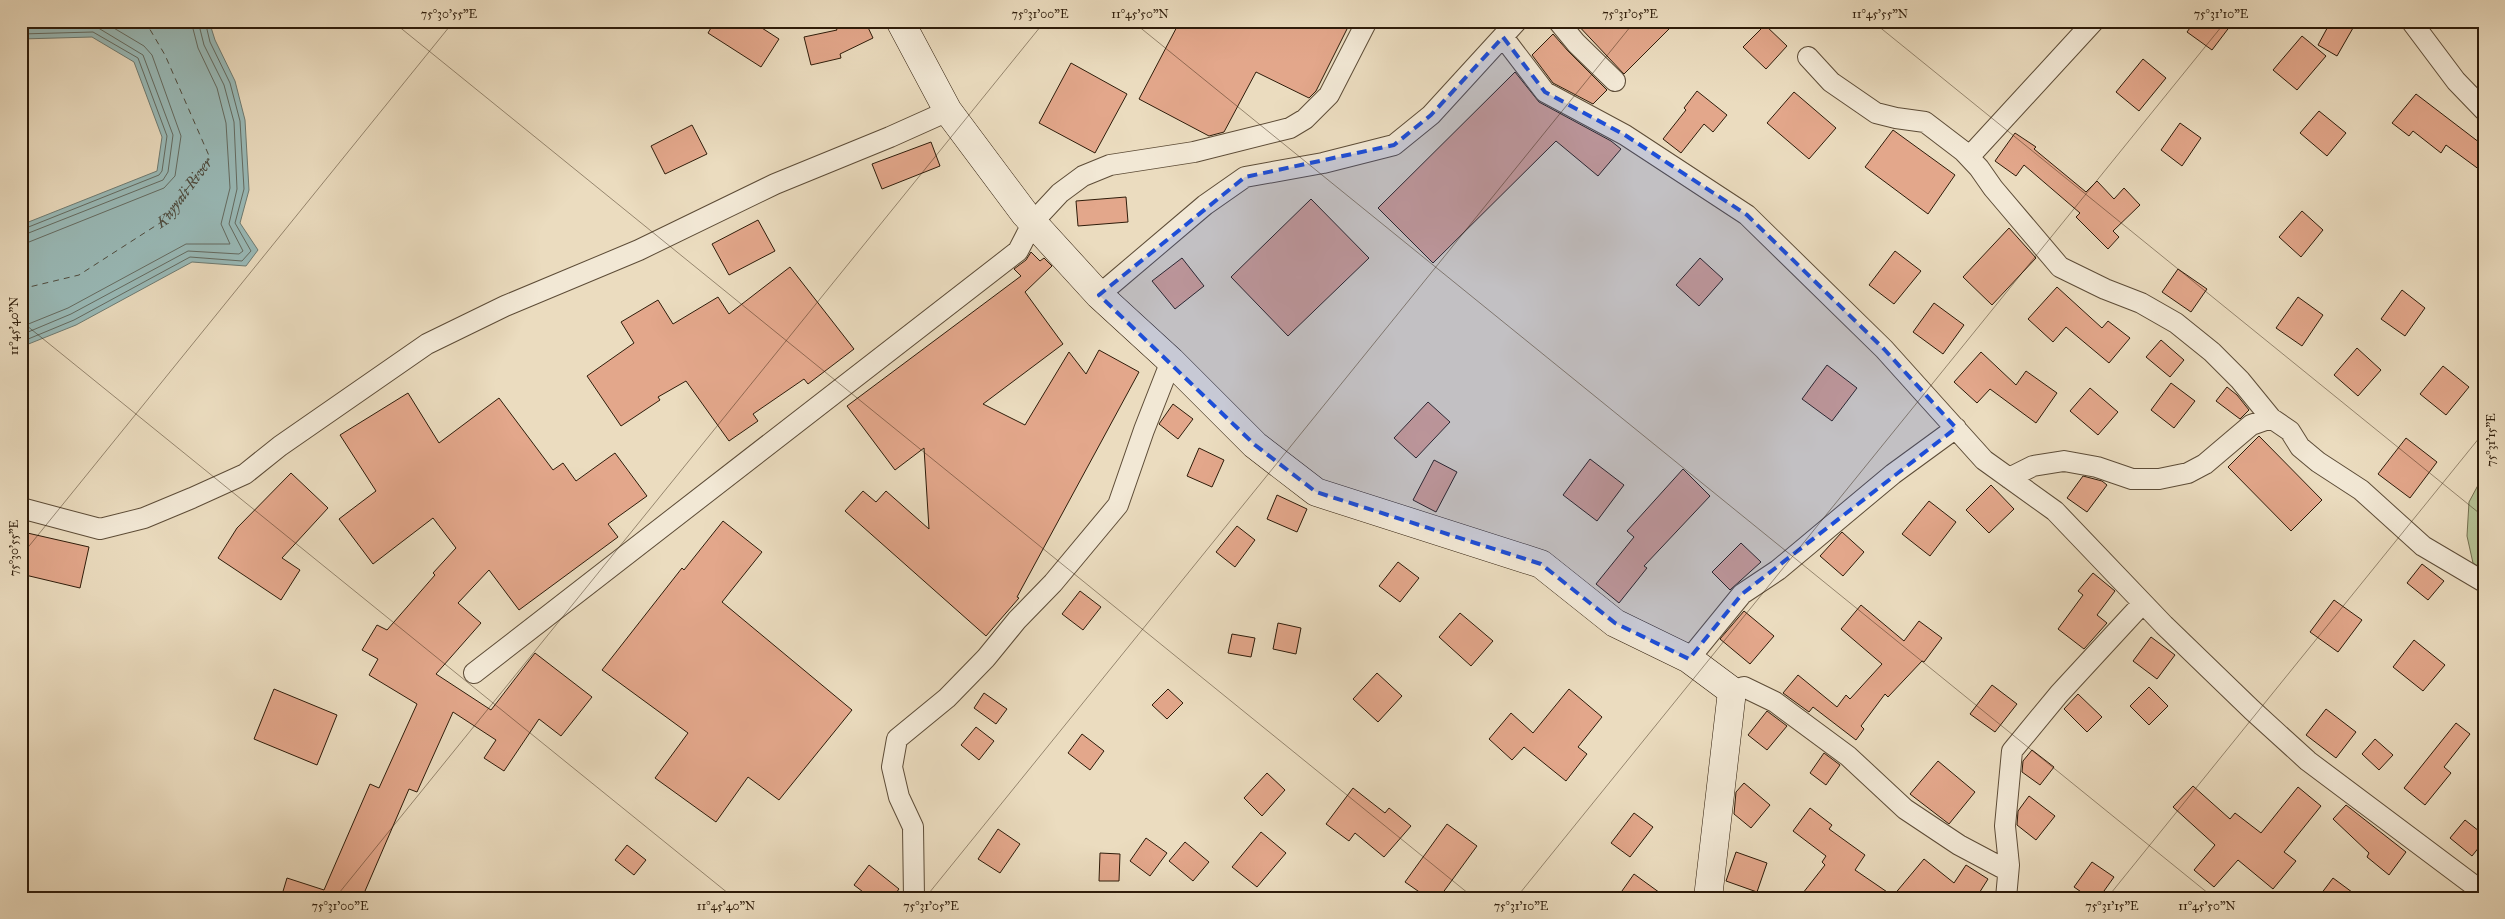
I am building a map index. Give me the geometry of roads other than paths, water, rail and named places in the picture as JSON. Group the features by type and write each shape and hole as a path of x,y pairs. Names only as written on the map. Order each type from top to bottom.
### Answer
{"main road":[{"path":"900,21 948,111 1033,222 1099,295 1171,361 1256,445 1316,492 1541,564 1615,623 1689,659 1732,691 1708,898"}],"street":[{"path":"474,673 1018,251 1033,222 1060,192 1083,176 1110,165 1194,152 1290,128 1306,119 1329,95 1367,21"},
{"path":"1099,295 1205,205 1245,177 1322,164 1394,145 1431,115 1517,21"},
{"path":"1558,21 1576,44 1615,81"},
{"path":"1969,157 2094,21"},
{"path":"2411,21 2456,81 2484,110"},
{"path":"1503,37 1544,92 1625,135 1747,215 1884,349 1984,460 2055,511 2143,603 2252,710 2308,761 2484,893"},
{"path":"1808,57 1831,82 1860,104 1876,112 1896,118 1925,122 1969,157 2060,267 2105,289 2141,303 2176,322 2212,352 2240,380 2272,418 2290,431 2300,447 2318,462 2360,490 2423,546 2484,582"},
{"path":"21,508 100,529 144,518 192,498 245,474 295,436 427,344 505,306 639,250 775,184 948,111"},
{"path":"914,898 913,827 899,797 892,767 897,739 947,698 986,658 1017,620 1053,583 1118,505 1144,430 1171,361"},
{"path":"2009,478 2032,466 2064,461 2097,467 2132,479 2159,479 2188,472 2206,464 2251,425 2272,418"},
{"path":"1689,659 1742,594 1778,570 1893,474 1956,428"},
{"path":"2006,898 2008,871 2006,826 2012,752 2059,694 2143,603"},
{"path":"1732,691 1744,687 1775,702 1848,756 1905,809 1959,845 2008,871"}],"water":[{"name":"Kuyyali River","path":"21,21 209,21 215,40 235,81 245,120 249,190 240,223 258,250 246,266 192,262 76,325 21,347 21,225 157,171 162,137 134,62 92,37 21,39"}]}
